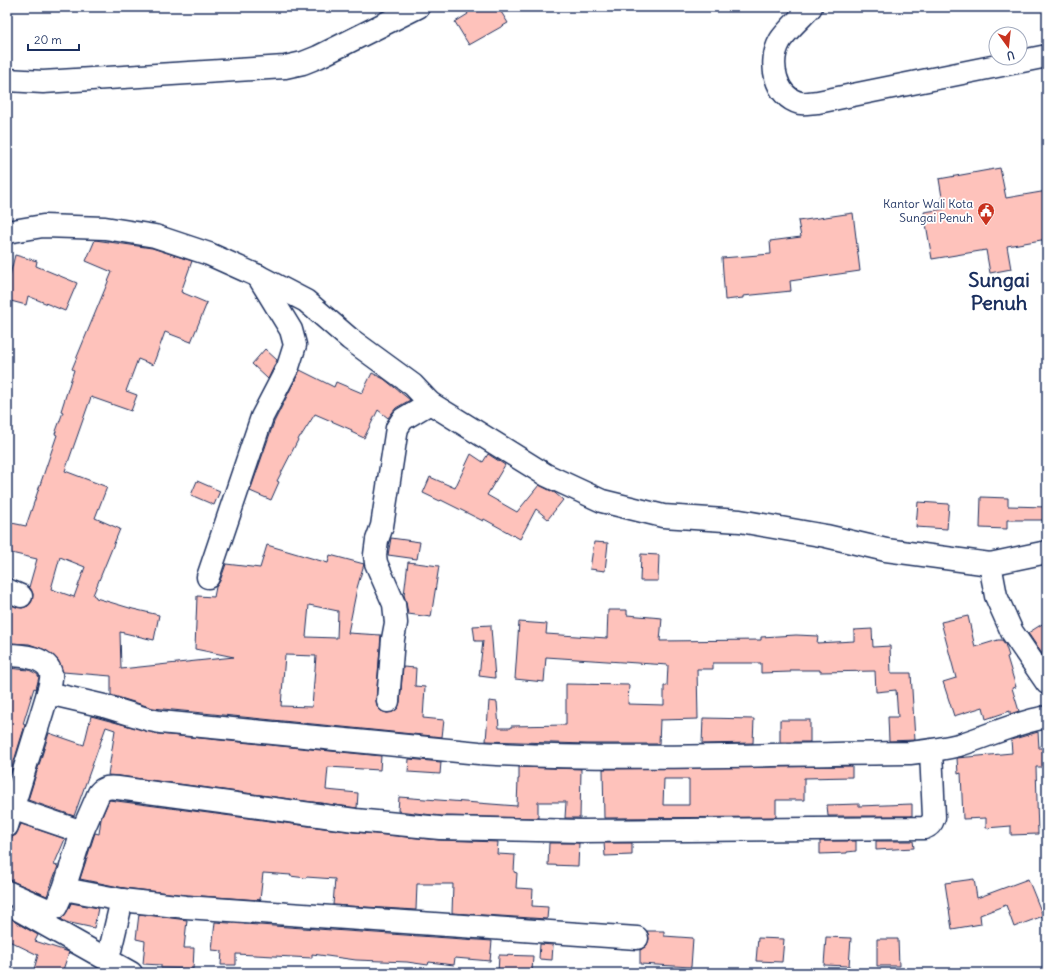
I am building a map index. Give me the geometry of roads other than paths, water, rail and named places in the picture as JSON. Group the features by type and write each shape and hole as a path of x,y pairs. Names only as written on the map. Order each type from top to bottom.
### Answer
{"street":[{"path":"7,80 43,82 285,67 303,63 318,57 418,7"},
{"path":"811,7 780,41 775,55 774,72 781,89 788,98 801,104 818,102 1047,56"},
{"path":"7,232 51,226 105,228 155,236 209,254 258,276 306,301 350,338 413,384 430,404 546,475 602,501 663,516 740,521 826,536 886,550 990,564 1047,552"},
{"path":"208,577 262,418 288,367 295,345 291,330 258,276"},
{"path":"388,702 394,631 394,604 376,564 375,555 377,540 382,526 397,428 403,419 430,404"},
{"path":"990,564 996,596 1012,632 1047,683"},
{"path":"7,655 39,659 46,664 51,674 48,693 10,817 82,832"},
{"path":"48,693 104,706 160,722 479,753 558,756 719,756 910,753 931,751 960,744 1047,717"},
{"path":"7,892 50,911 56,907 64,889 82,832 99,793 102,790 111,787 355,820 440,828 582,831 924,828 929,826 934,817 931,751"},
{"path":"64,889 122,900 186,907 637,938"},
{"path":"110,954 122,900"},
{"path":"7,904 110,954 131,973"}],"place":[{"name":"Kantor Wali Kota Sungai Penuh","path":"986,226"}],"district":[{"name":"Sungai Penuh","path":"999,292"}]}
